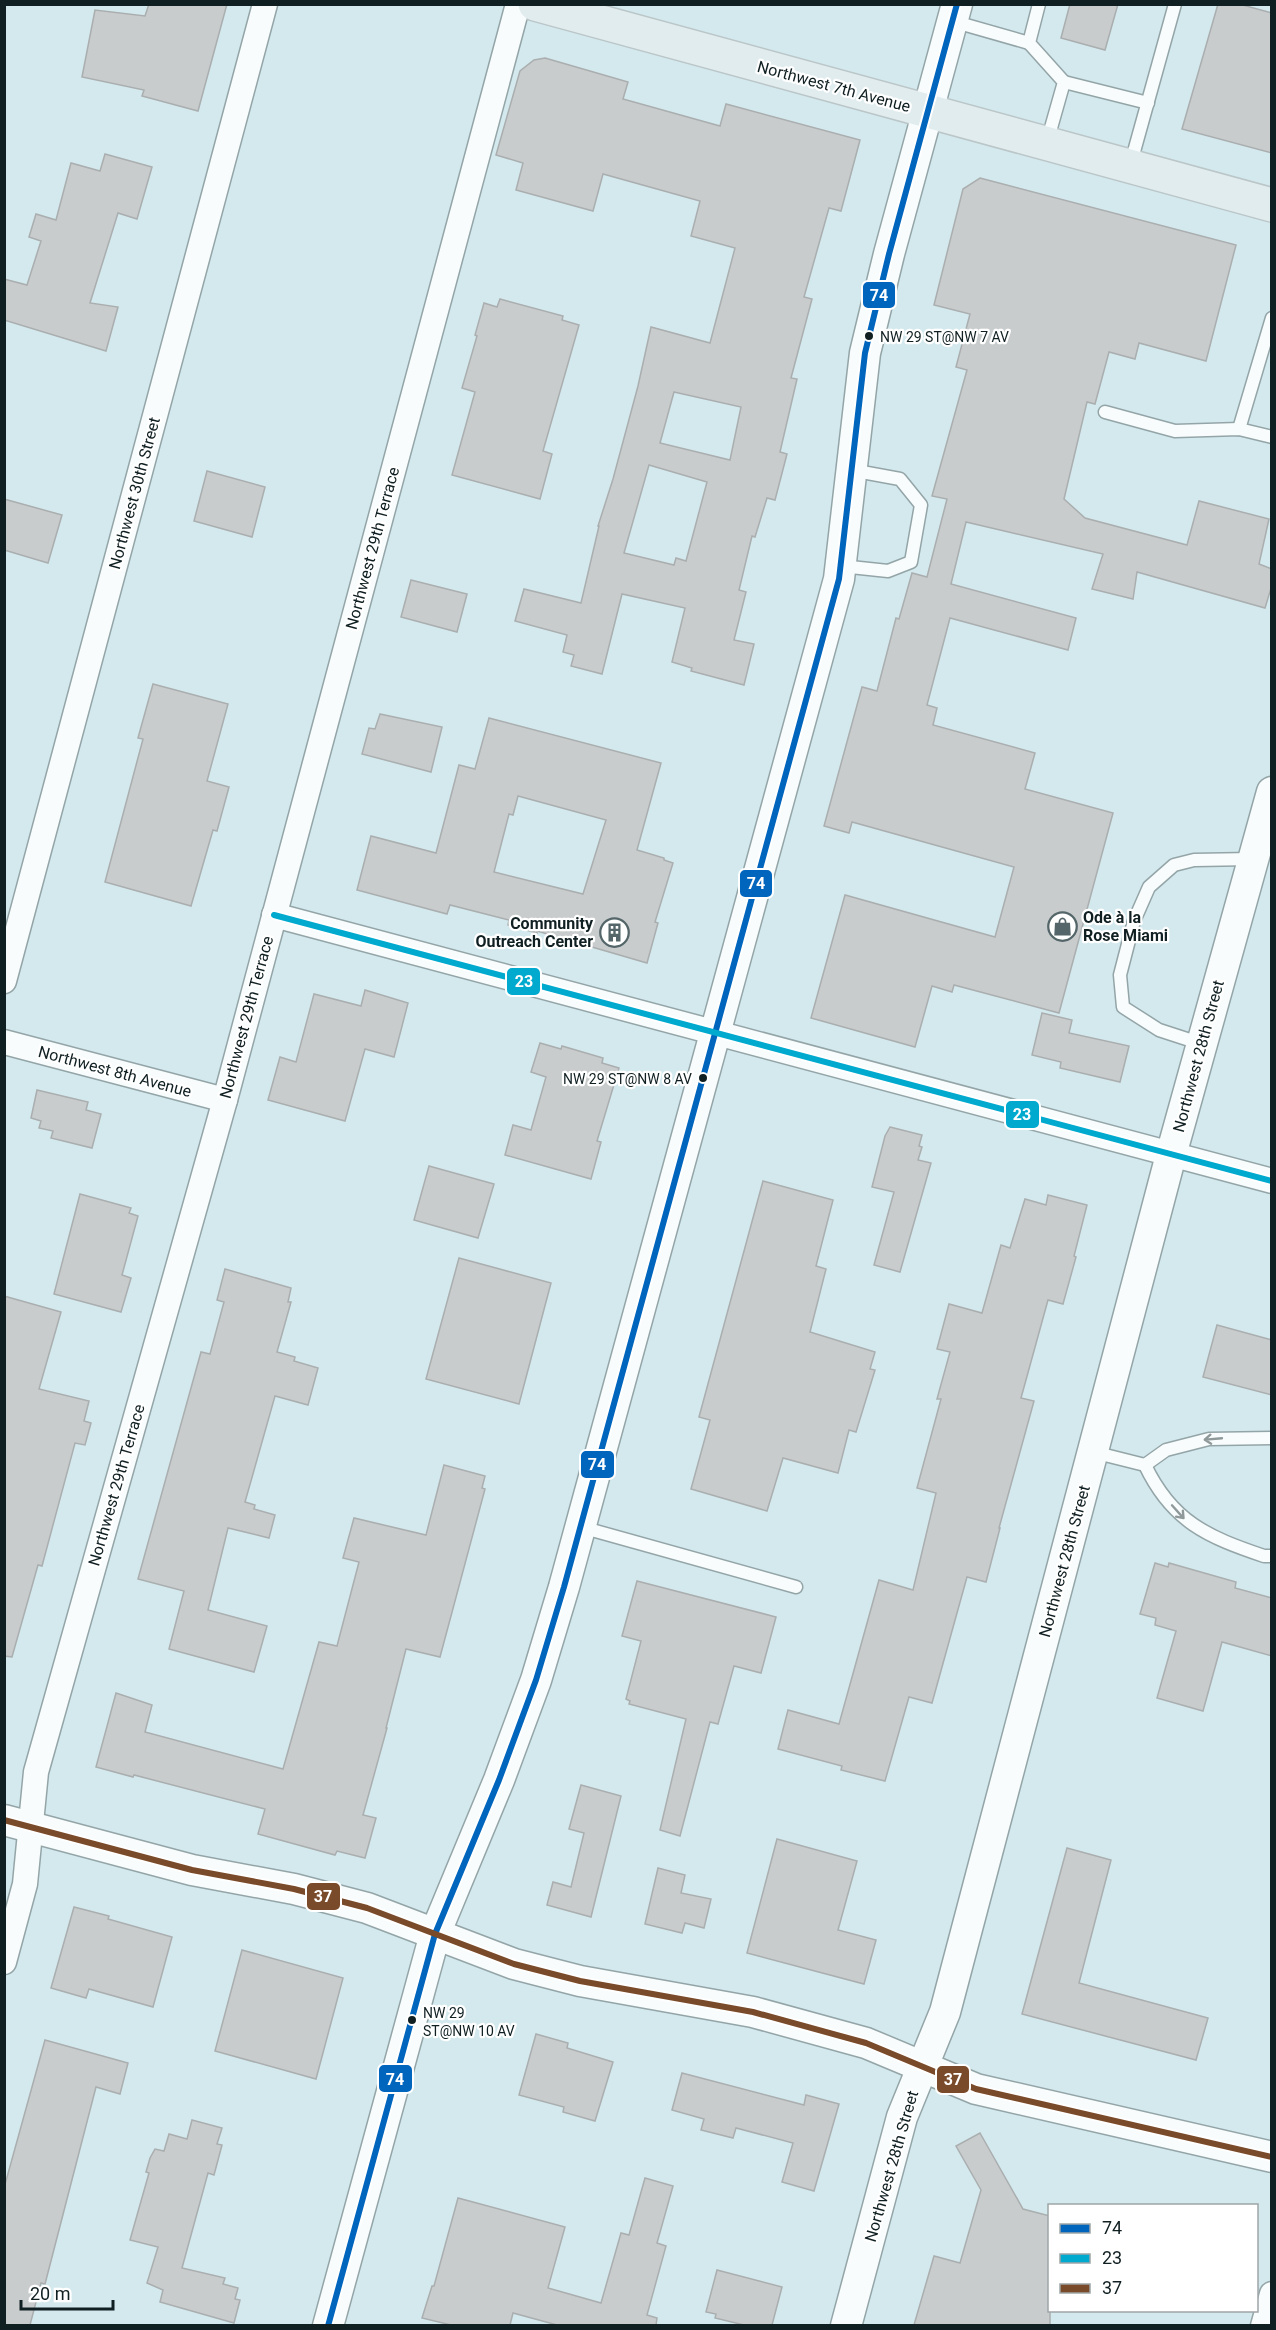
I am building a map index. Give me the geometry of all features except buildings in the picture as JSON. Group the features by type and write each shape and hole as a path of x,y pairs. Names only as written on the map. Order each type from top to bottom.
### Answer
{"main road":[{"name":"Northwest 7th Avenue","path":"535,4 1272,205"}],"street":[{"name":"Northwest 30th Street","path":"4,981 265,4"},
{"name":"Northwest 29th Terrace","path":"4,1962 25,1884 18,1823 36,1772 225,1100 518,4"},
{"path":"328,2325 435,1934 499,1780 536,1680 581,1527 836,590 865,353 887,260 954,13"},
{"name":"Northwest 28th Street","path":"846,2325 902,2117 945,2012 1171,1155 1272,792"},
{"path":"274,915 1272,1181"},
{"name":"Northwest 8th Avenue","path":"4,1042 225,1100"},
{"path":"18,1823 192,1870 294,1889 367,1908 514,1964 580,1981 753,2012 866,2043 976,2089 1272,2157"},
{"path":"1263,2325 1272,2294"}],"lane":[{"path":"1029,43 1039,4"},
{"path":"1130,167 1175,4"},
{"path":"954,13 1029,43 1064,82 1148,104"},
{"path":"1047,144 1064,82"},
{"path":"1239,429 1272,318"},
{"path":"1105,412 1175,430 1239,429 1272,437"},
{"path":"840,566 888,571 911,562 921,505 900,479 851,470"},
{"path":"1202,1044 1159,1030 1123,1006 1120,975 1134,921 1149,887 1174,865 1194,860 1253,859"},
{"path":"1093,1452 1145,1465 1166,1450 1209,1439 1272,1438"},
{"path":"1145,1465 1155,1488 1186,1521 1220,1541 1264,1556 1272,1556"},
{"path":"581,1527 796,1587"}],"transit line":[{"name":"74","path":"328,2326 435,1934 499,1780 536,1680 564,1587 839,579 865,353 889,254 957,4"},
{"name":"23","path":"274,915 1272,1181"},
{"name":"37","path":"4,1820 192,1870 294,1889 367,1908 514,1964 580,1981 753,2012 866,2043 976,2089 1272,2157"}],"place":[{"name":"NW 29 ST@NW 7 AV","path":"869,336"},
{"name":"Ode à la Rose Miami","path":"1062,926"},
{"name":"Community Outreach Center","path":"614,932"},
{"name":"NW 29 ST@NW 8 AV","path":"703,1078"},
{"name":"NW 29 ST@NW 10 AV","path":"412,2020"}]}
